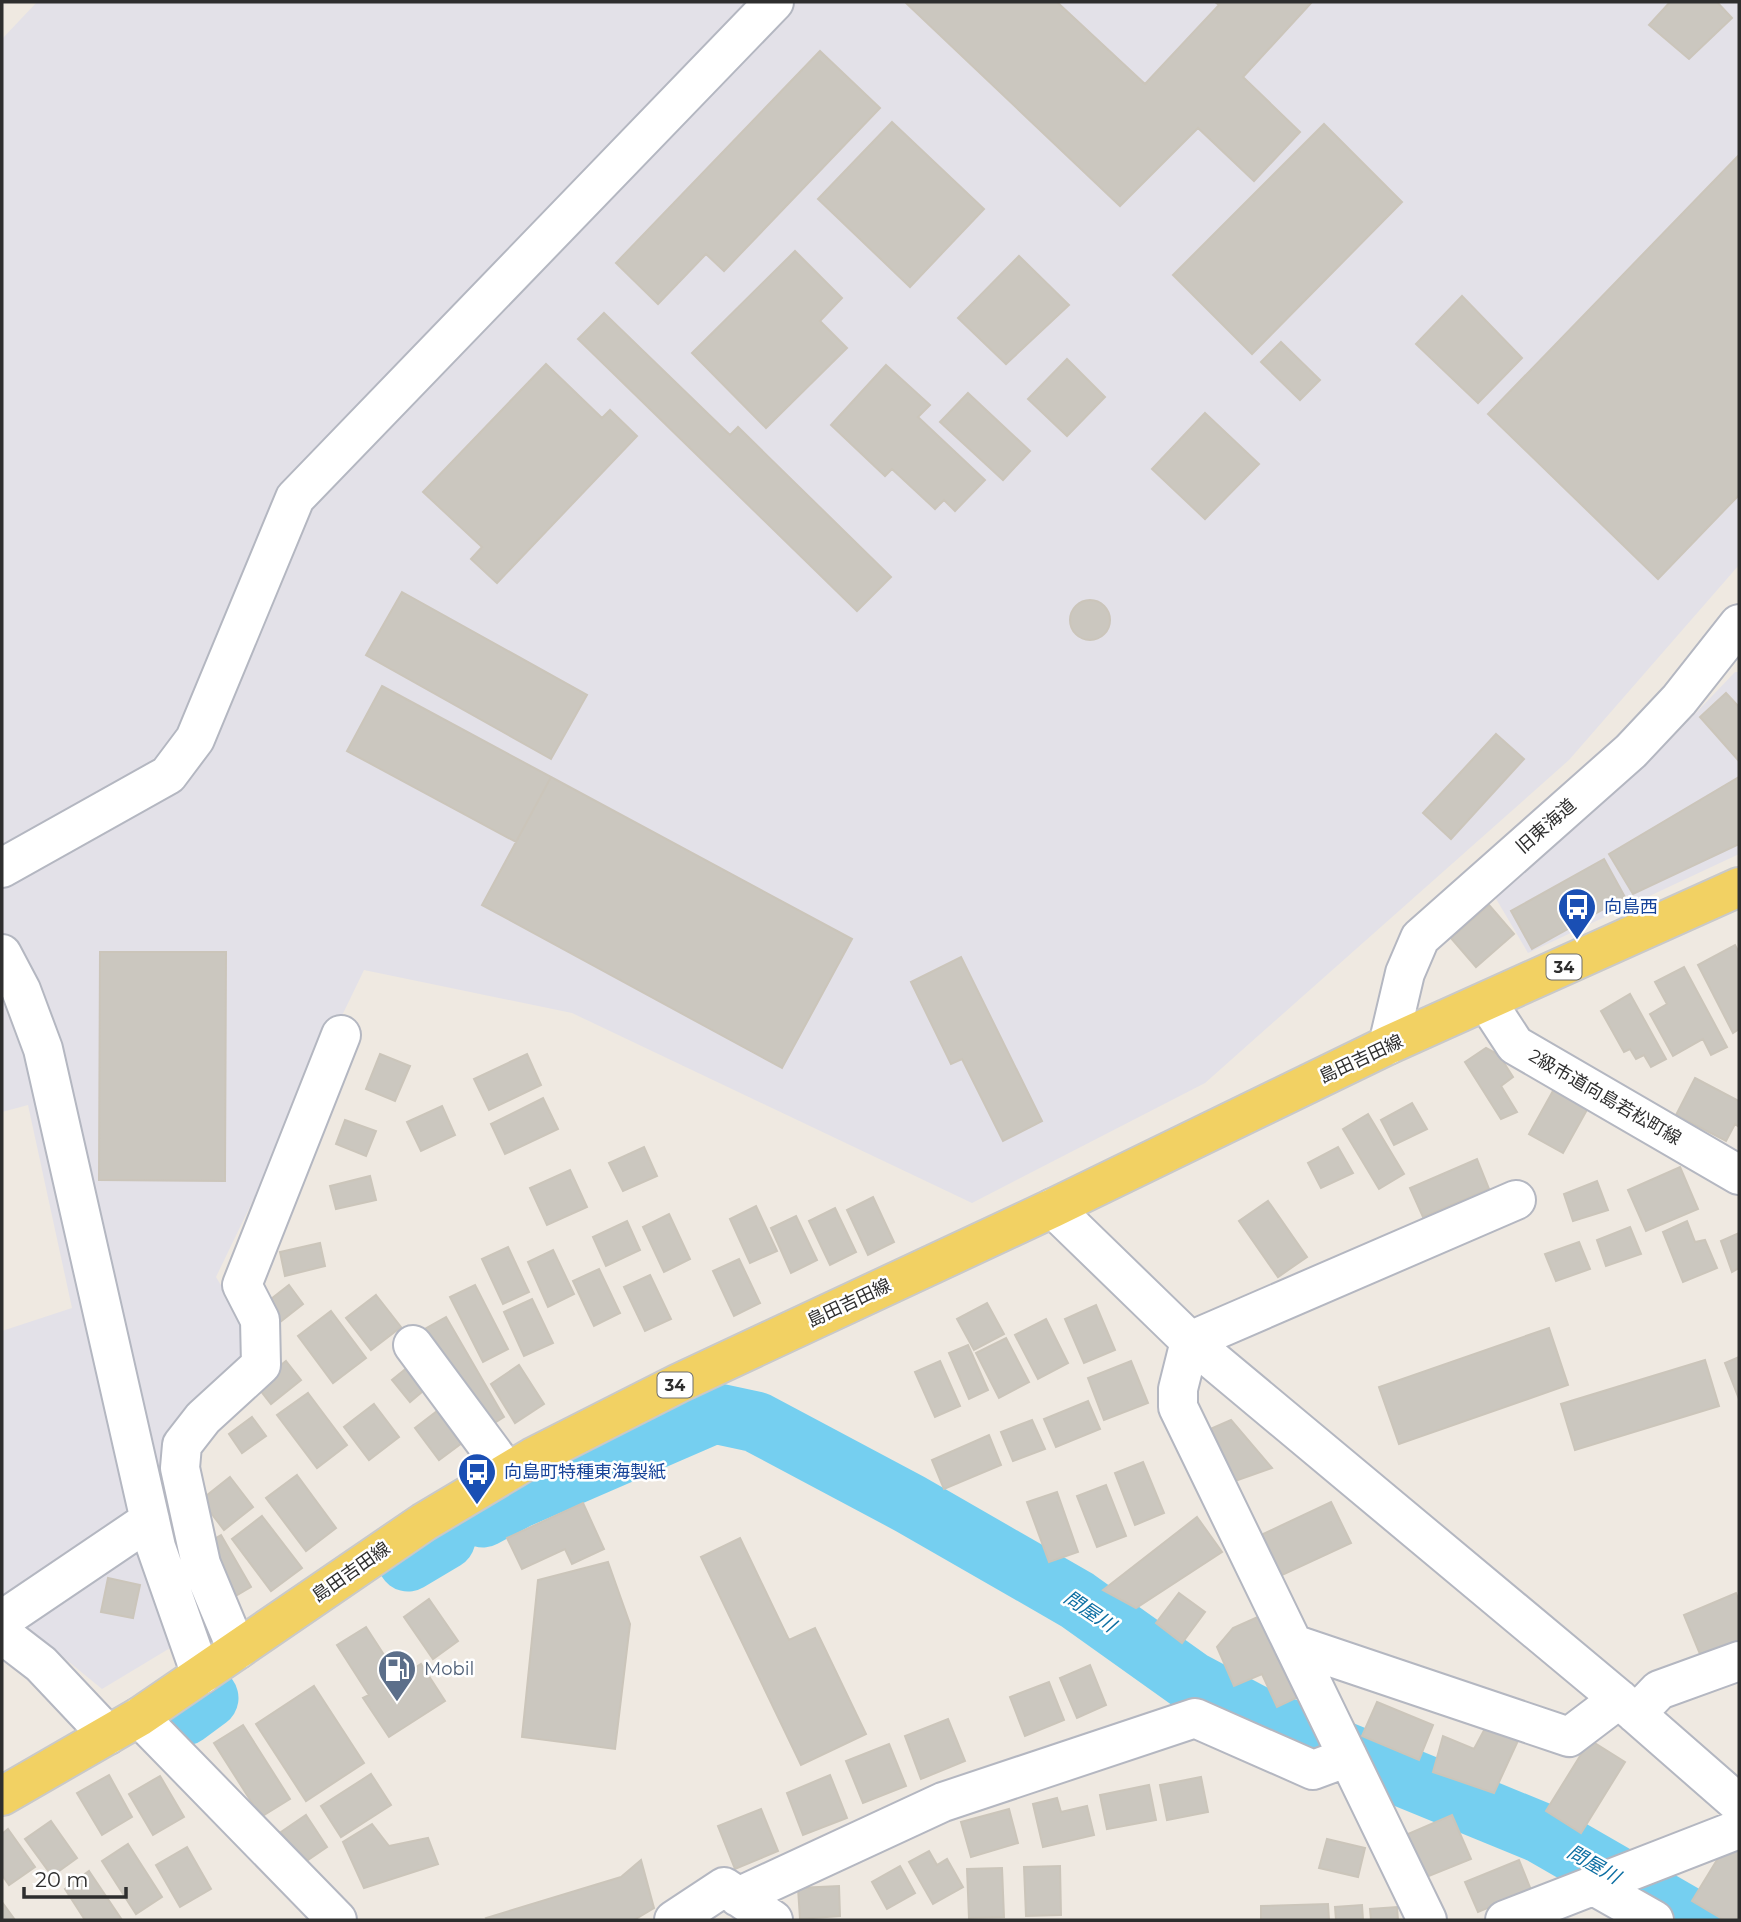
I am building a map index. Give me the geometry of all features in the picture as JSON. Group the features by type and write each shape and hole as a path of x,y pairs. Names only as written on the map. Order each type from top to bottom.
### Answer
{"main road":[{"name":"島田吉田線","path":"2,1796 124,1726 424,1522 507,1472 679,1383 1053,1208 1388,1045 1739,887"}],"street":[{"path":"2,868 169,775 195,739 295,498 774,2"},
{"name":"旧東海道","path":"1388,1045 1405,973 1420,938 1632,751 1679,699 1739,624"},
{"path":"2,954 20,990 43,1049 156,1547 201,1675"},
{"name":"2級市道向島若松町線","path":"1487,1002 1515,1045 1732,1163"},
{"path":"237,1650 201,1564 180,1468 182,1445 203,1418 261,1365 260,1320 242,1284 341,1035"},
{"path":"1190,1341 1516,1200"},
{"path":"1053,1208 1190,1341 1739,1804"},
{"path":"1190,1341 1178,1389 1178,1407 1427,1920"},
{"path":"414,1345 507,1472"},
{"path":"2,1620 150,1520"},
{"path":"2,1634 124,1726 337,1920"},
{"path":"1293,1644 1569,1737 1659,1690 1739,1661"},
{"path":"738,1897 943,1802 1195,1718 1313,1770 1348,1757"},
{"path":"1505,1920 1739,1829"},
{"path":"1594,1886 1654,1920"},
{"path":"674,1920 724,1887 773,1920"}],"shaded area":[{"path":"37,2 1739,2 1739,565 1569,760 1205,1083 972,1203 572,1013 364,970 216,1277 249,1332 246,1359 171,1453 210,1624 102,1689 2,1607 2,1331 72,1308 28,1105 2,1112 2,39"},
{"path":"1735,672 1739,672 1739,854 1528,953 1495,897 1650,761"}],"building":[{"path":"905,2 1057,2 1145,84 1219,5 1215,2 1312,2 1243,77 1300,132 1254,181 1198,128 1120,206"},
{"path":"1670,2 1717,2 1732,18 1689,59 1649,25"},
{"path":"820,51 880,108 724,271 706,254 658,304 616,263"},
{"path":"892,122 984,209 910,287 818,199"},
{"path":"1324,124 1402,202 1252,354 1173,275"},
{"path":"1739,155 1739,495 1658,579 1488,414"},
{"path":"795,251 842,298 820,321 847,348 766,428 692,353"},
{"path":"1019,256 1069,305 1006,364 958,318"},
{"path":"1462,296 1522,358 1478,403 1416,344"},
{"path":"604,313 730,435 738,427 891,577 857,611 578,339"},
{"path":"1281,342 1320,380 1300,400 1261,362"},
{"path":"1067,359 1105,397 1067,436 1028,399"},
{"path":"546,364 602,418 610,410 637,436 497,583 471,559 482,547 423,492"},
{"path":"886,365 930,405 918,417 985,480 955,511 944,500 935,509 892,469 885,476 831,425"},
{"path":"968,393 1030,451 1003,480 940,422"},
{"path":"1205,413 1259,464 1205,519 1152,469"},
{"path":"402,592 587,695 551,759 366,655"},
{"path":"1090,600 1104,606 1110,620 1104,634 1090,640 1076,634 1070,620 1076,606"},
{"path":"382,686 551,777 516,842 347,751"},
{"path":"1726,693 1739,707 1739,761 1700,717"},
{"path":"1496,734 1524,759 1451,839 1423,813"},
{"path":"551,777 852,939 782,1068 482,905"},
{"path":"1739,777 1739,844 1633,894 1609,854"},
{"path":"1604,859 1625,897 1532,949 1511,911"},
{"path":"1489,905 1514,934 1476,967 1451,938"},
{"path":"1735,945 1739,953 1739,1029 1733,1033 1698,965"},
{"path":"100,952 226,952 225,1181 99,1180"},
{"path":"961,957 1042,1121 1003,1141 962,1059 951,1064 911,982"},
{"path":"1684,967 1727,1047 1711,1055 1703,1039 1673,1056 1650,1014 1667,1004 1655,982"},
{"path":"1630,994 1666,1059 1651,1067 1644,1055 1636,1059 1630,1049 1624,1052 1601,1011"},
{"path":"1486,1048 1499,1055 1513,1077 1501,1086 1517,1112 1501,1119 1465,1062"},
{"path":"380,1054 410,1066 395,1101 366,1089"},
{"path":"527,1054 541,1085 489,1110 474,1079"},
{"path":"1695,1078 1739,1101 1739,1127 1735,1124 1726,1141 1676,1115"},
{"path":"1554,1089 1588,1108 1563,1153 1529,1134"},
{"path":"543,1098 558,1129 505,1154 491,1124"},
{"path":"1412,1103 1427,1129 1394,1145 1381,1120"},
{"path":"442,1106 455,1135 421,1151 407,1122"},
{"path":"1368,1114 1404,1174 1379,1189 1343,1129"},
{"path":"345,1120 376,1131 366,1156 336,1144"},
{"path":"644,1147 657,1176 623,1191 609,1163"},
{"path":"1338,1147 1353,1173 1321,1188 1308,1163"},
{"path":"1477,1159 1489,1189 1423,1217 1410,1188"},
{"path":"1680,1167 1698,1209 1646,1231 1628,1190"},
{"path":"570,1170 587,1207 547,1225 530,1188"},
{"path":"370,1176 376,1200 336,1209 330,1186"},
{"path":"1597,1181 1608,1210 1573,1221 1564,1194"},
{"path":"873,1197 894,1242 868,1255 847,1210"},
{"path":"1268,1201 1307,1257 1278,1277 1239,1221"},
{"path":"756,1206 777,1251 750,1263 730,1219"},
{"path":"835,1208 856,1252 830,1265 809,1221"},
{"path":"669,1214 690,1259 664,1272 643,1227"},
{"path":"796,1216 817,1260 791,1273 771,1228"},
{"path":"627,1221 640,1250 606,1266 593,1237"},
{"path":"1687,1221 1695,1242 1705,1240 1717,1268 1683,1282 1663,1232"},
{"path":"1630,1227 1641,1254 1606,1266 1597,1240"},
{"path":"1739,1233 1739,1268 1732,1272 1721,1241"},
{"path":"1579,1242 1590,1269 1556,1281 1545,1254"},
{"path":"320,1243 325,1266 285,1276 280,1252"},
{"path":"508,1247 529,1292 503,1304 482,1259"},
{"path":"553,1250 574,1294 548,1307 528,1262"},
{"path":"739,1259 760,1303 734,1316 713,1271"},
{"path":"599,1269 620,1313 594,1326 573,1281"},
{"path":"650,1275 671,1319 645,1331 624,1287"},
{"path":"289,1285 303,1304 280,1322 266,1303"},
{"path":"475,1285 508,1349 483,1362 450,1297"},
{"path":"376,1295 401,1327 371,1350 346,1318"},
{"path":"532,1299 553,1343 524,1356 504,1312"},
{"path":"987,1303 1004,1334 974,1350 957,1319"},
{"path":"1096,1305 1115,1350 1084,1363 1065,1319"},
{"path":"331,1311 366,1358 333,1383 298,1336"},
{"path":"446,1317 504,1417 485,1429 421,1331"},
{"path":"1046,1319 1068,1363 1038,1379 1015,1335"},
{"path":"1549,1328 1568,1385 1399,1444 1379,1387"},
{"path":"1006,1338 1029,1382 999,1398 976,1353"},
{"path":"968,1345 988,1390 969,1399 949,1353"},
{"path":"1739,1357 1739,1399 1725,1363"},
{"path":"1705,1360 1719,1406 1575,1450 1561,1404"},
{"path":"286,1361 301,1380 271,1404 256,1385"},
{"path":"940,1361 960,1406 935,1417 915,1372"},
{"path":"1131,1361 1148,1403 1104,1420 1088,1378"},
{"path":"413,1363 430,1385 410,1402 392,1380"},
{"path":"519,1365 544,1404 515,1423 491,1384"},
{"path":"308,1393 347,1445 317,1468 277,1415"},
{"path":"1088,1401 1100,1429 1056,1447 1044,1419"},
{"path":"374,1404 399,1437 369,1460 344,1427"},
{"path":"445,1405 470,1437 439,1460 415,1428"},
{"path":"252,1417 266,1436 242,1453 229,1434"},
{"path":"1032,1420 1045,1449 1013,1461 1001,1432"},
{"path":"1231,1420 1272,1468 1235,1481 1208,1430"},
{"path":"989,1435 1001,1465 944,1489 932,1460"},
{"path":"1143,1462 1164,1513 1135,1525 1115,1473"},
{"path":"297,1475 336,1528 306,1551 266,1498"},
{"path":"230,1477 253,1507 224,1530 201,1500"},
{"path":"1106,1485 1126,1536 1097,1547 1077,1496"},
{"path":"1057,1492 1078,1552 1049,1562 1027,1502"},
{"path":"1331,1502 1351,1543 1280,1576 1261,1535"},
{"path":"583,1503 604,1549 572,1564 565,1549 522,1569 507,1538"},
{"path":"262,1516 302,1568 271,1591 232,1539"},
{"path":"1197,1517 1222,1552 1136,1608 1103,1590"},
{"path":"221,1535 251,1587 234,1597 204,1545"},
{"path":"740,1538 789,1640 815,1628 866,1734 801,1765 701,1557"},
{"path":"608,1562 630,1624 615,1749 522,1737 538,1580"},
{"path":"108,1578 140,1585 133,1618 101,1612"},
{"path":"1179,1593 1205,1612 1182,1643 1156,1623"},
{"path":"1736,1593 1739,1602 1739,1643 1702,1659 1684,1615"},
{"path":"429,1599 458,1641 433,1659 404,1617"},
{"path":"1262,1615 1298,1697 1277,1707 1262,1674 1234,1686 1217,1647 1233,1628"},
{"path":"366,1627 399,1678 421,1664 445,1701 389,1737 363,1698 369,1695 337,1645"},
{"path":"1090,1665 1106,1705 1077,1718 1060,1678"},
{"path":"1049,1682 1064,1720 1025,1736 1010,1697"},
{"path":"314,1686 364,1763 306,1801 256,1724"},
{"path":"1377,1702 1433,1725 1419,1760 1362,1736"},
{"path":"948,1719 965,1761 921,1779 905,1736"},
{"path":"1488,1723 1521,1734 1494,1793 1433,1772 1443,1736 1474,1749"},
{"path":"243,1725 290,1799 261,1817 214,1743"},
{"path":"1590,1740 1625,1762 1581,1833 1546,1811"},
{"path":"889,1744 906,1786 863,1803 846,1761"},
{"path":"371,1774 391,1805 341,1837 321,1806"},
{"path":"109,1775 132,1817 102,1835 77,1793"},
{"path":"830,1775 847,1818 803,1835 787,1793"},
{"path":"160,1776 184,1817 153,1835 129,1794"},
{"path":"1201,1777 1208,1812 1167,1820 1160,1785"},
{"path":"1149,1785 1156,1820 1107,1829 1100,1795"},
{"path":"1057,1798 1061,1812 1087,1806 1094,1835 1043,1847 1033,1804"},
{"path":"761,1809 778,1851 735,1869 718,1826"},
{"path":"1009,1809 1018,1843 971,1857 961,1822"},
{"path":"306,1815 327,1847 302,1864 281,1832"},
{"path":"1452,1815 1471,1859 1419,1880 1401,1837"},
{"path":"51,1821 77,1858 52,1876 25,1839"},
{"path":"372,1824 389,1846 428,1838 438,1864 364,1888 343,1842"},
{"path":"8,1829 35,1867 9,1885 2,1875 2,1834"},
{"path":"1327,1839 1365,1848 1358,1877 1319,1868"},
{"path":"1728,1842 1739,1849 1739,1920 1724,1920 1692,1901"},
{"path":"128,1844 162,1897 136,1914 102,1861"},
{"path":"187,1847 211,1889 180,1907 156,1865"},
{"path":"929,1851 937,1865 947,1859 963,1887 933,1904 909,1862"},
{"path":"641,1860 654,1908 634,1920 486,1918 621,1877"},
{"path":"1519,1860 1531,1890 1478,1912 1465,1882"},
{"path":"900,1866 915,1893 887,1909 872,1882"},
{"path":"1060,1866 1061,1915 1026,1916 1024,1867"},
{"path":"1002,1868 1004,1917 969,1918 967,1869"},
{"path":"89,1871 122,1920 85,1920 65,1889"},
{"path":"839,1886 840,1916 800,1919 798,1888"},
{"path":"2,1902 15,1920 2,1920"},
{"path":"1328,1904 1329,1920 1261,1920 1261,1906"},
{"path":"1362,1905 1363,1920 1336,1920 1335,1907"},
{"path":"1397,1907 1398,1920 1371,1920 1370,1909"}],"waterway":[{"name":"問屋川","path":"483,1517 518,1498 714,1413 756,1422 910,1504 1077,1600 1192,1682 1258,1717 1541,1833 1692,1920"},
{"name":"問屋川","path":"408,1561 445,1539"},
{"name":"問屋川","path":"185,1715 208,1698"}],"place":[{"name":"向島西","path":"1577,941"},
{"name":"向島町特種東海製紙","path":"477,1506"},
{"name":"Mobil","path":"397,1703"}]}
